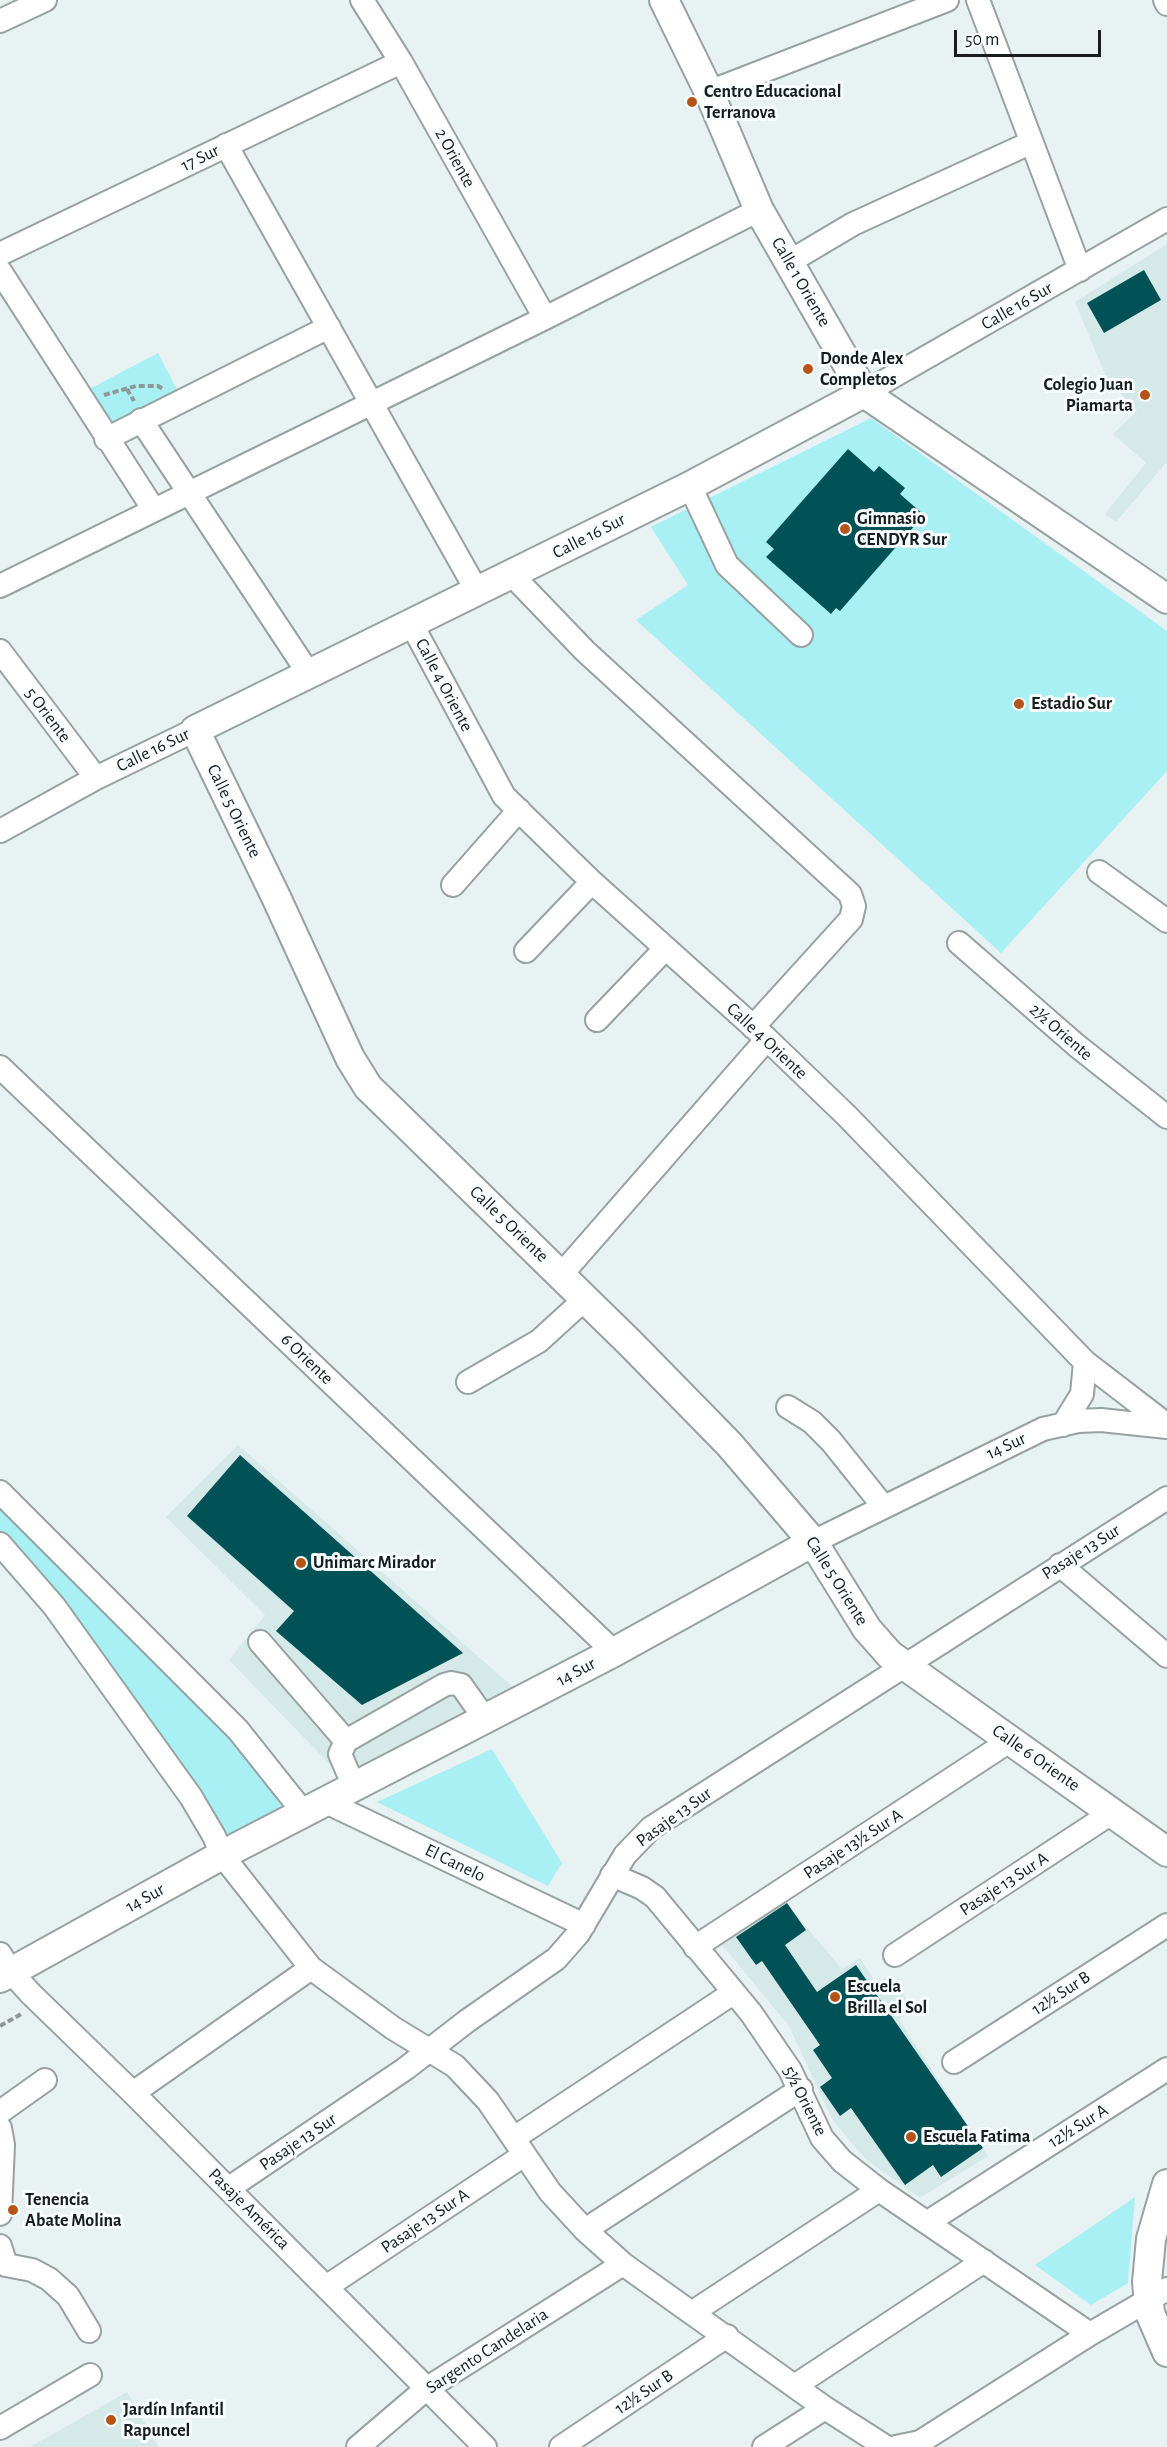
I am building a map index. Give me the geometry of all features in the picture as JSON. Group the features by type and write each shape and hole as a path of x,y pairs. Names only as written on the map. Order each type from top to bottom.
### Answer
{"main road":[{"name":"Calle 1 Oriente","path":"664,0 709,92 759,210 864,393 1167,599"},
{"name":"Calle 16 Sur","path":"195,730 690,486 864,393"},
{"name":"Calle 5 Oriente","path":"195,730 357,1072 375,1093 729,1444 813,1542 867,1629 890,1655 904,1665"},
{"name":"14 Sur","path":"4,1968 614,1652 813,1542"},
{"name":"Calle 6 Oriente","path":"904,1665 1166,1849"},
{"path":"1167,2184 1151,2240 1147,2268 1157,2294 1154,2326 1167,2352"}],"street":[{"path":"0,21 45,0"},
{"name":"2 Oriente","path":"362,0 401,62 545,318"},
{"path":"709,92 947,0"},
{"path":"978,0 1030,143 1080,270"},
{"name":"17 Sur","path":"0,254 401,62"},
{"path":"789,262 853,224 1030,143"},
{"path":"226,145 477,591"},
{"path":"0,586 759,210"},
{"name":"Calle 16 Sur","path":"864,393 1167,219"},
{"path":"0,271 106,439 154,510"},
{"path":"106,439 329,327"},
{"path":"141,420 309,674"},
{"path":"690,486 727,565 801,634"},
{"path":"512,575 585,651 850,894 854,906 851,919 561,1275"},
{"name":"Calle 4 Oriente","path":"411,623 504,796 592,882 760,1033 847,1116 1085,1362 1167,1426"},
{"name":"5 Oriente","path":"0,651 96,778"},
{"name":"Calle 16 Sur","path":"0,831 96,778 195,730"},
{"path":"453,885 519,810"},
{"path":"1099,872 1167,921"},
{"path":"526,951 592,882"},
{"name":"2½ Oriente","path":"959,943 1076,1045 1167,1117"},
{"path":"597,1020 665,949"},
{"name":"6 Oriente","path":"0,1067 614,1652"},
{"path":"468,1382 539,1341 585,1299"},
{"path":"1063,1425 1082,1395 1085,1362"},
{"path":"788,1407 812,1422 831,1441 883,1506"},
{"name":"14 Sur","path":"813,1542 998,1449 1043,1429 1101,1420 1167,1426"},
{"path":"0,1492 315,1807"},
{"name":"Pasaje 13 Sur","path":"229,2188 432,2050 467,2020 543,1969 568,1947 584,1925 632,1845 651,1828 1167,1498"},
{"path":"0,1544 54,1606 191,1797 214,1836 222,1856 311,1968 393,2028 455,2066 477,2088 550,2192 585,2230 623,2264 796,2385 825,2408 899,2447 939,2431 1157,2294"},
{"path":"1060,1565 1167,1656"},
{"path":"260,1642 346,1741"},
{"path":"354,1787 340,1754 346,1741 451,1683 466,1689 485,1719"},
{"name":"Pasaje 13½ Sur A","path":"695,1947 1011,1740"},
{"name":"El Canelo","path":"315,1807 584,1925"},
{"name":"Pasaje 13 Sur A","path":"895,1955 1113,1812"},
{"name":"5½ Oriente","path":"612,1875 656,1897 761,2027 801,2089 814,2124 832,2151 879,2190 1090,2334"},
{"name":"12½ Sur B","path":"954,2062 1167,1925"},
{"name":"Pasaje América","path":"4,1968 134,2092 484,2447"},
{"path":"134,2092 311,1968"},
{"name":"Pasaje 13 Sur A","path":"326,2287 733,1993"},
{"name":"12½ Sur A","path":"928,2222 1167,2070"},
{"path":"0,2112 45,2080"},
{"path":"585,2230 801,2089"},
{"path":"0,2128 3,2145 0,2214"},
{"path":"693,2312 879,2190"},
{"path":"0,2246 6,2265 32,2270 49,2279 68,2296 89,2331"},
{"path":"796,2385 984,2261"},
{"name":"Sargento Candelaria","path":"358,2447 426,2390 623,2264"},
{"name":"12½ Sur B","path":"561,2447 727,2337"},
{"path":"0,2428 90,2375"},
{"path":"764,2447 825,2408"}],"path":[{"path":"83,403 136,386 158,386 182,399"}],"shaded area":[{"name":"Colegio Juan Piamarta","path":"1167,244 1167,462 1116,522 1105,514 1146,463 1113,434 1137,411 1107,379 1075,302"},
{"path":"158,353 182,399 106,439 78,395"},
{"path":"871,418 1167,631 1167,771 1001,953 636,620 688,585 651,527"},
{"path":"238,1445 514,1688 345,1780 229,1660 265,1615 166,1517"},
{"path":"0,1505 233,1733 287,1815 228,1846 0,1539"},
{"path":"492,1749 562,1863 548,1886 377,1802"},
{"name":"Escuela Brilla el Sol","path":"783,1899 842,1969 860,1958 876,1983 891,1975 914,2010 899,2019 988,2156 920,2198 865,2159 832,2119 789,2026 719,1941"},
{"path":"1135,2197 1128,2283 1091,2305 1035,2265"},
{"name":"Jardín Infantil Rapuncel","path":"127,2392 159,2447 30,2447"}],"building":[{"path":"1144,270 1161,300 1104,333 1087,303"},
{"name":"Gimnasio CENDYR Sur","path":"848,449 874,472 879,466 905,488 900,494 924,515 840,611 836,608 831,614 766,557 774,549 766,542"},
{"name":"Unimarc Mirador","path":"240,1455 463,1653 362,1705 276,1631 294,1611 187,1516"},
{"path":"787,1903 806,1930 785,1945 817,1992 856,1965 983,2148 941,2177 933,2165 905,2185 851,2108 840,2116 820,2087 832,2078 813,2050 820,2045 762,1961 756,1965 736,1937"}],"place":[{"name":"Centro Educacional Terranova","path":"692,102"},
{"name":"Donde Alex Completos","path":"808,369"},
{"name":"Colegio Juan Piamarta","path":"1145,395"},
{"name":"Gimnasio CENDYR Sur","path":"845,529"},
{"name":"Estadio Sur","path":"1019,704"},
{"name":"Unimarc Mirador","path":"301,1563"},
{"name":"Escuela Brilla el Sol","path":"835,1997"},
{"name":"Escuela Fatima","path":"911,2137"},
{"name":"Tenencia Abate Molina","path":"13,2210"},
{"name":"Jardín Infantil Rapuncel","path":"111,2420"}]}
